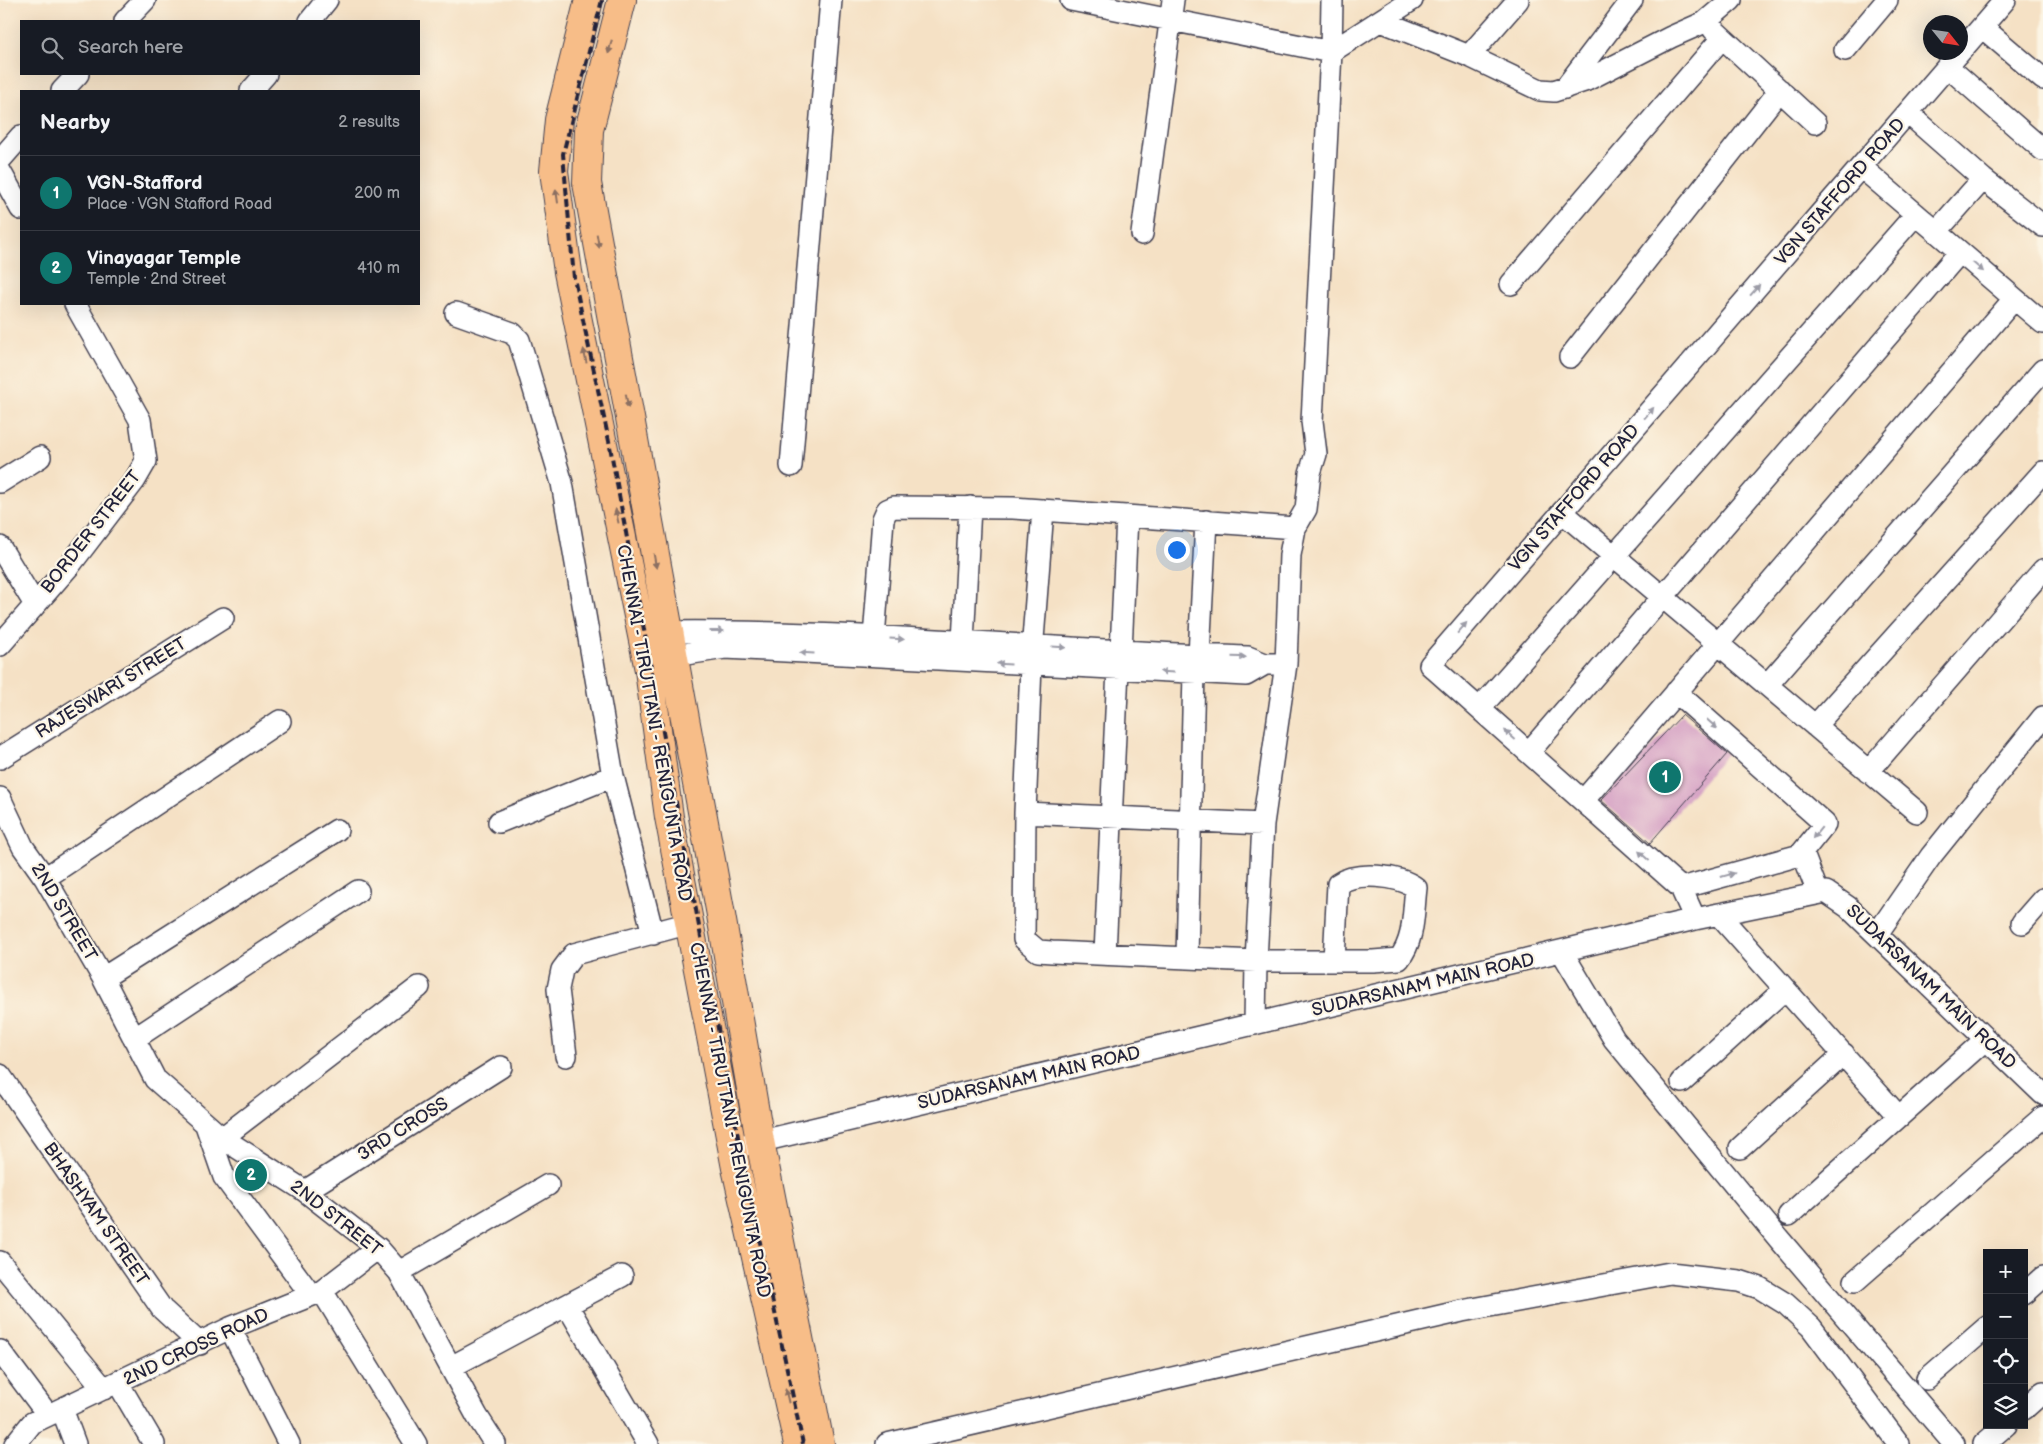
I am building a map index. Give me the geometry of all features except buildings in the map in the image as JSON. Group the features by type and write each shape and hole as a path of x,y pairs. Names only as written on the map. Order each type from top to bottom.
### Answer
{"highway":[{"name":"CHENNAI - TIRUTTANI - RENIGUNTA ROAD","path":"589,0 558,120 554,171 568,272 649,670 669,817 732,1148 798,1444"},
{"name":"CHENNAI - TIRUTTANI - RENIGUNTA ROAD","path":"622,0 589,130 587,183 721,915 760,1141 820,1444"}],"street":[{"path":"127,20 145,0"},
{"path":"311,20 327,0"},
{"path":"791,466 831,0"},
{"path":"1071,0 1173,10 1331,52 1412,0"},
{"path":"1255,1024 1256,960 1263,824 1286,664 1290,555 1295,528 1306,509 1310,474 1316,454 1312,421 1332,0"},
{"path":"1469,56 1518,0"},
{"path":"1565,88 1632,0"},
{"path":"1381,21 1469,56 1540,90 1565,88 1587,80 1671,37 1705,22 1731,0"},
{"path":"1845,50 1887,0"},
{"name":"VGN STAFFORD ROAD","path":"1968,43 2005,0"},
{"path":"1142,234 1173,10"},
{"path":"1705,22 1815,123"},
{"path":"1982,26 2043,78"},
{"path":"1510,284 1722,38"},
{"name":"VGN STAFFORD ROAD","path":"1695,919 1681,888 1430,665 1953,60"},
{"path":"1959,60 2043,150"},
{"path":"63,90 77,75"},
{"path":"252,90 265,75"},
{"path":"1570,357 1780,90"},
{"path":"1908,113 1983,179 2043,226"},
{"path":"0,160 20,137"},
{"path":"1861,167 2043,323"},
{"path":"0,171 20,207"},
{"path":"1936,232 1983,179"},
{"path":"1480,708 1916,214"},
{"path":"1529,752 1960,252"},
{"path":"1583,801 2014,299"},
{"name":"BORDER STREET","path":"0,645 34,603 70,565 134,480 146,460 140,420 76,305"},
{"path":"456,313 502,328 519,340 562,483 613,776 653,934"},
{"path":"1767,685 2043,370"},
{"path":"0,482 40,457"},
{"path":"1815,726 2043,472"},
{"path":"874,638 883,519 887,510 905,506 1043,510 1295,528"},
{"path":"963,642 970,507"},
{"path":"1043,510 1032,655 1026,813 1024,939 1038,951 1256,960 1334,960 1399,959 1406,950 1411,935 1416,888 1408,882 1391,877 1347,878 1338,884 1334,960"},
{"path":"1562,512 1917,812"},
{"path":"1105,954 1110,817 1127,516"},
{"path":"1187,958 1189,821 1206,521"},
{"path":"0,548 34,603"},
{"path":"1868,772 2043,570"},
{"name":"RAJESWARI STREET","path":"0,758 223,618"},
{"path":"670,644 726,631 841,646 1197,664 1248,657 1265,664 1286,664"},
{"path":"841,646 874,638 963,642 1032,655"},
{"path":"1676,692 1825,824 1800,855 1681,888"},
{"path":"1877,934 1931,856 2043,717"},
{"path":"45,878 280,721"},
{"path":"499,822 613,776"},
{"name":"2ND STREET","path":"0,798 23,847 45,878 103,978 156,1079 222,1138 305,1191 378,1248 399,1272 496,1444"},
{"path":"1026,813 1263,824"},
{"path":"103,978 337,830"},
{"path":"1800,855 1805,858 1818,893"},
{"path":"134,1040 358,891"},
{"name":"SUDARSANAM MAIN ROAD","path":"732,1148 1695,919 1826,892 1848,906 2043,1094"},
{"path":"2022,923 2043,899"},
{"path":"1718,914 1900,1116"},
{"path":"566,1056 558,989 562,970 574,954 690,923"},
{"path":"1562,952 1614,1039 1779,1239 1954,1444"},
{"path":"222,1138 419,987"},
{"path":"1682,1082 1785,989"},
{"path":"1789,1215 1986,1039"},
{"path":"1740,1148 1844,1054"},
{"name":"3RD CROSS","path":"305,1191 501,1067"},
{"name":"BHASHYAM STREET","path":"0,1075 162,1310 200,1344"},
{"path":"1855,1282 2043,1117"},
{"path":"205,1124 224,1177 317,1293 416,1444"},
{"path":"399,1272 548,1184"},
{"name":"2ND CROSS ROAD","path":"15,1444 32,1423 230,1328 317,1293 378,1248"},
{"path":"0,1262 111,1386 154,1444"},
{"path":"887,1444 1462,1311 1670,1273 1739,1281 1760,1288 1786,1304 1810,1327 1899,1444"},
{"path":"451,1367 622,1276"},
{"path":"2028,1290 2043,1277"},
{"path":"567,1305 648,1444"},
{"path":"230,1328 289,1444"},
{"path":"1927,1379 1983,1330"},
{"path":"0,1351 55,1412 75,1444"},
{"path":"2028,1405 2043,1392"},
{"path":"1984,1444 2001,1429"}],"railway":[{"path":"602,0 563,154 574,278 609,441 742,1158 803,1444"}],"place":[{"name":"VGN-Stafford","path":"1665,777"},
{"name":"Vinayagar Temple","path":"251,1175"}]}
